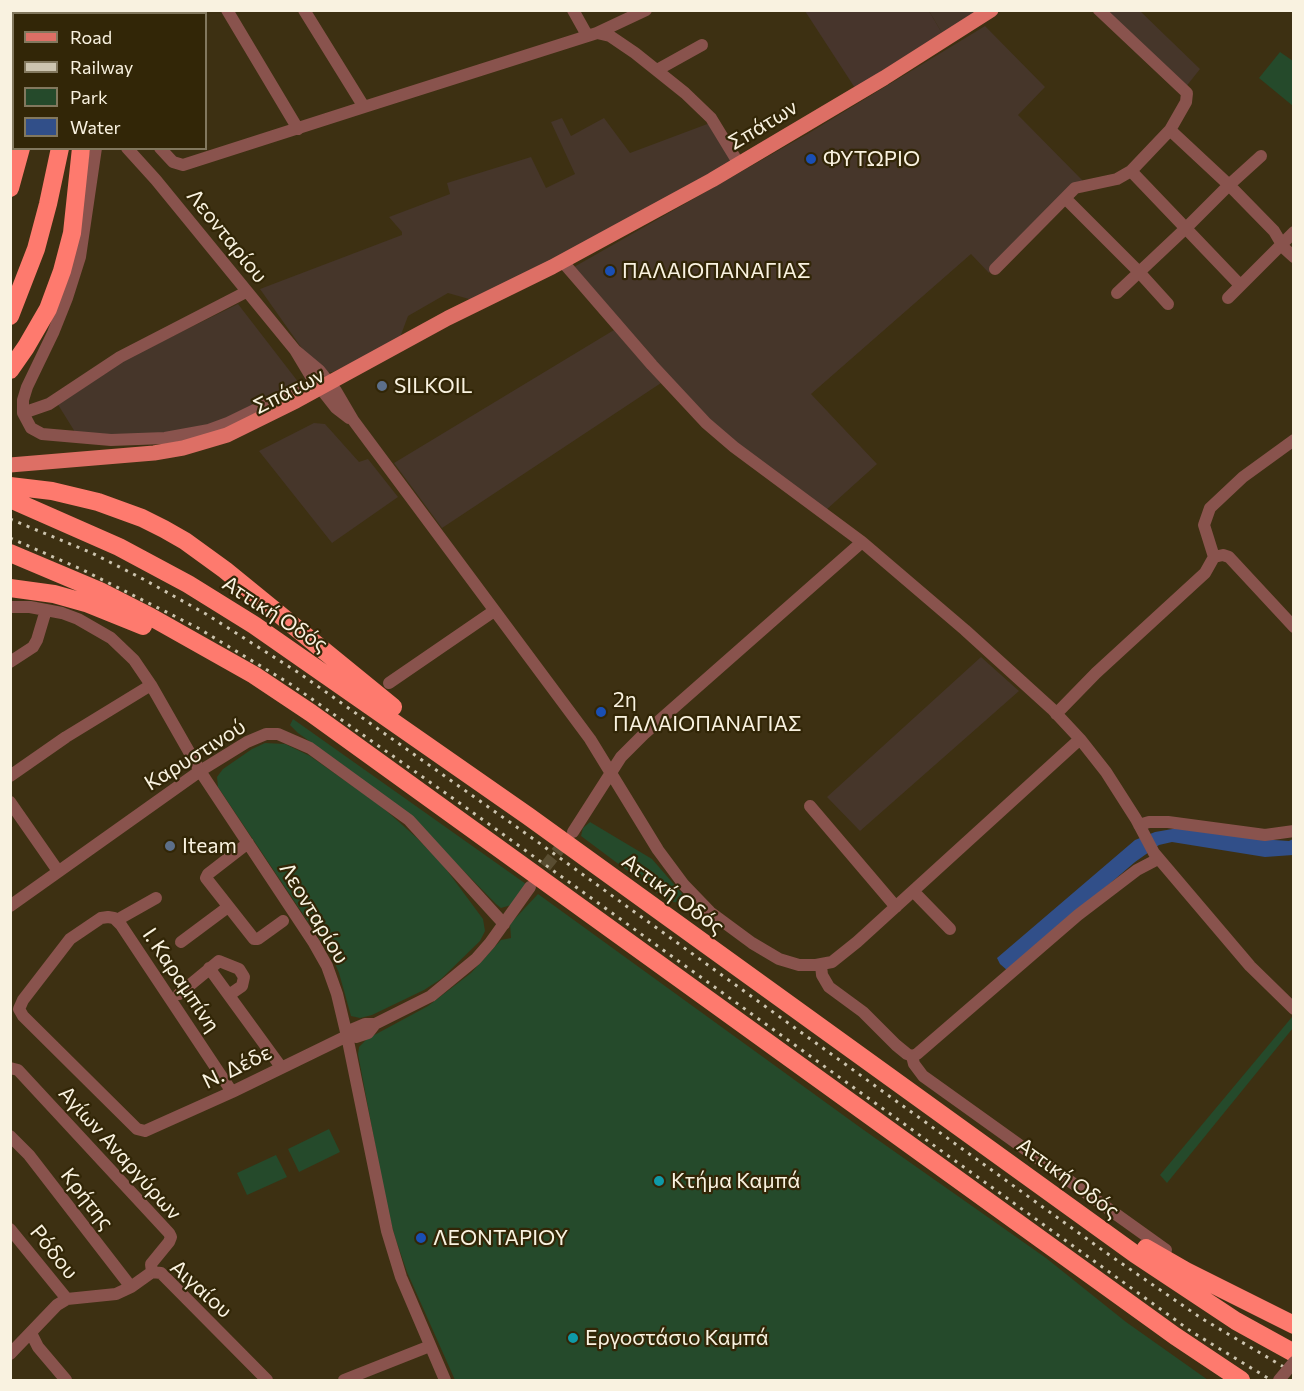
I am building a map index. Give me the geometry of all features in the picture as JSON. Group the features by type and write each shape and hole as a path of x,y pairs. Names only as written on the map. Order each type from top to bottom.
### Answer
{"highway":[{"path":"10,188 20,150"},
{"path":"10,316 36,249 60,150"},
{"path":"10,370 48,309 62,271 72,233 81,150"},
{"path":"10,486 64,493 119,509 164,529 206,555 528,816"},
{"name":"Αττική Οδός","path":"10,499 119,547 221,604 315,666 528,816 1064,1204 1236,1321 1293,1353"},
{"path":"10,553 100,591 203,645 254,675 1174,1336 1241,1380"},
{"path":"10,588 54,594 116,614 199,654 341,736"},
{"path":"1064,1204 1117,1229 1186,1271 1293,1325"}],"main road":[{"name":"Σπάτων","path":"15,464 154,453 183,448 227,435 328,389 453,326 557,264 740,164 884,78 991,10"}],"street":[{"path":"227,10 298,129"},
{"path":"304,10 364,107"},
{"path":"573,10 592,34 610,36 657,70 711,118 740,164"},
{"path":"162,150 173,162 183,165 592,34 646,10"},
{"path":"995,270 1075,188 1117,179 1131,171 1170,130 1186,102 1187,93 1099,10"},
{"path":"10,82 12,34"},
{"path":"657,70 702,45"},
{"path":"1170,130 1229,184 1274,231 1284,248 1293,257"},
{"path":"96,150 80,256 64,307 23,400 23,413 31,428 42,434 111,440 165,438 209,430 310,386 328,389"},
{"name":"Λεονταρίου","path":"130,150 295,350 310,375 328,389 352,420 590,739 658,850 684,885 710,912 752,943 779,959 798,965 821,964"},
{"path":"1117,293 1261,156"},
{"path":"1131,171 1240,285"},
{"path":"1065,198 1139,272 1167,304"},
{"path":"1228,298 1293,232"},
{"path":"557,264 706,423 734,447 862,542 965,630 1056,714 1080,739 1106,772 1156,856 1250,966 1293,1009"},
{"path":"23,413 49,404 120,357 246,292"},
{"path":"1214,557 1204,525 1210,508 1243,477 1293,440"},
{"path":"573,832 589,809 604,797 613,777 627,763 634,746 655,723 862,542"},
{"path":"1056,714 1096,673 1205,573 1214,557 1222,555 1229,557 1293,627"},
{"name":"Λεονταρίου","path":"10,607 30,607 78,619 111,638 134,660 151,685 200,771 327,966 350,1034 387,1231 401,1277 445,1380"},
{"path":"10,662 33,647 46,610"},
{"path":"389,683 494,611"},
{"path":"10,776 66,737 151,685"},
{"name":"Καρυστινού","path":"10,906 200,771 258,736 278,734 299,742 409,820 504,924"},
{"path":"1080,739 896,907 832,962 821,964 822,975 829,987 863,1012 907,1054 912,1056 917,1054 1078,915 1156,856"},
{"path":"10,802 58,871"},
{"path":"810,806 896,907"},
{"path":"1141,829 1149,822 1168,822 1265,835 1293,831"},
{"path":"248,843 206,878 255,939 283,921"},
{"name":"Ν. Δέδε","path":"15,1009 137,1129 145,1131 232,1092 350,1034 357,1027 375,1024 415,1005 448,984 476,959 530,887"},
{"path":"913,891 950,929"},
{"path":"15,1009 70,939 101,918 108,917 117,920 156,898"},
{"path":"181,942 228,908"},
{"name":"Ι. Καραμπίνη","path":"117,920 232,1092"},
{"path":"178,994 219,961 239,969 244,977 242,986 229,995"},
{"name":"Ι. Καραμπίνη","path":"209,968 280,1067"},
{"path":"912,1056 914,1064 923,1076 1160,1247 1194,1266"},
{"name":"Αγίων Αναργύρων","path":"11,1067 18,1070 169,1233 171,1237 169,1242 151,1264 152,1272"},
{"name":"Κρήτης","path":"10,1136 29,1155 131,1287"},
{"name":"Ρόδου","path":"10,1229 67,1299"},
{"name":"Αιγαίου","path":"67,1299 116,1294 131,1287 152,1272 161,1273 267,1380"},
{"path":"10,1354 57,1305 67,1299"},
{"path":"31,1333 38,1347 66,1380"},
{"path":"344,1380 430,1346"},
{"path":"1279,1380 1293,1362"}],"shaded area":[{"path":"805,11 929,11 942,33 855,88"},
{"path":"929,11 978,11 942,33"},
{"path":"1103,11 1140,11 1200,69 1185,88"},
{"path":"985,26 1045,87 1018,115 1084,182 1038,221 989,273 971,254 811,394 877,464 826,510 732,441 687,398 574,267 809,133"},
{"path":"562,118 571,136 604,118 630,153 710,123 733,161 476,301 448,293 408,316 399,340 333,372 325,373 308,357 260,289 402,235 389,217 450,194 447,183 531,157 546,188 575,174 551,122"},
{"path":"238,304 299,383 226,421 148,437 75,432 57,403 128,358"},
{"path":"614,330 661,383 442,528 394,463"},
{"path":"314,423 325,424 359,462 368,459 398,497 332,543 259,451"},
{"path":"981,657 1019,691 860,831 827,797"}],"green space":[{"path":"1280,52 1293,61 1293,106 1259,78"},
{"path":"293,719 526,884 511,905 501,908 496,904 416,822 298,733 290,725"},
{"path":"265,743 285,744 310,756 381,806 443,865 483,919 485,931 480,941 441,979 424,990 372,1015 360,1018 351,1016 333,959 218,787 217,777 223,769"},
{"path":"590,822 652,859 685,897 680,903 668,901 581,836 583,828"},
{"name":"Kτήμα Καμπά","path":"538,894 861,1128 1046,1258 1126,1322 1208,1380 455,1380 407,1272 395,1237 387,1208 358,1054 359,1047 367,1039 428,1006 471,973 501,940 511,938 510,924"},
{"path":"1292,1017 1293,1028 1167,1183 1160,1175"},
{"path":"329,1129 340,1152 299,1172 288,1149"},
{"path":"276,1155 287,1177 247,1195 237,1173"}],"water":[{"path":"1184,827 1259,839 1289,841 1293,839 1293,855 1265,857 1172,842 1159,845 1135,862 1008,971 1000,964 997,958 1135,840 1155,832"}],"tunnel":[{"path":"534,881 568,838"}],"railway":[{"path":"10,519 92,553 143,579 206,614 299,673 535,840 1105,1252 1201,1318 1294,1373"},
{"path":"10,538 83,570 198,628 292,685 461,804 1192,1332 1271,1380"}],"place":[{"name":"ΦΥΤΩΡΙΟ","path":"811,159"},
{"name":"ΠΑΛΑΙΟΠΑΝΑΓΙΑΣ","path":"610,271"},
{"name":"SILKOIL","path":"382,386"},
{"name":"2η ΠΑΛΑΙΟΠΑΝΑΓΙΑΣ","path":"601,712"},
{"name":"Iteam","path":"170,846"},
{"name":"Kτήμα Καμπά","path":"659,1181"},
{"name":"ΛΕΟΝΤΑΡΙΟΥ","path":"421,1238"},
{"name":"Εργοστάσιο Καμπά","path":"573,1338"}]}
